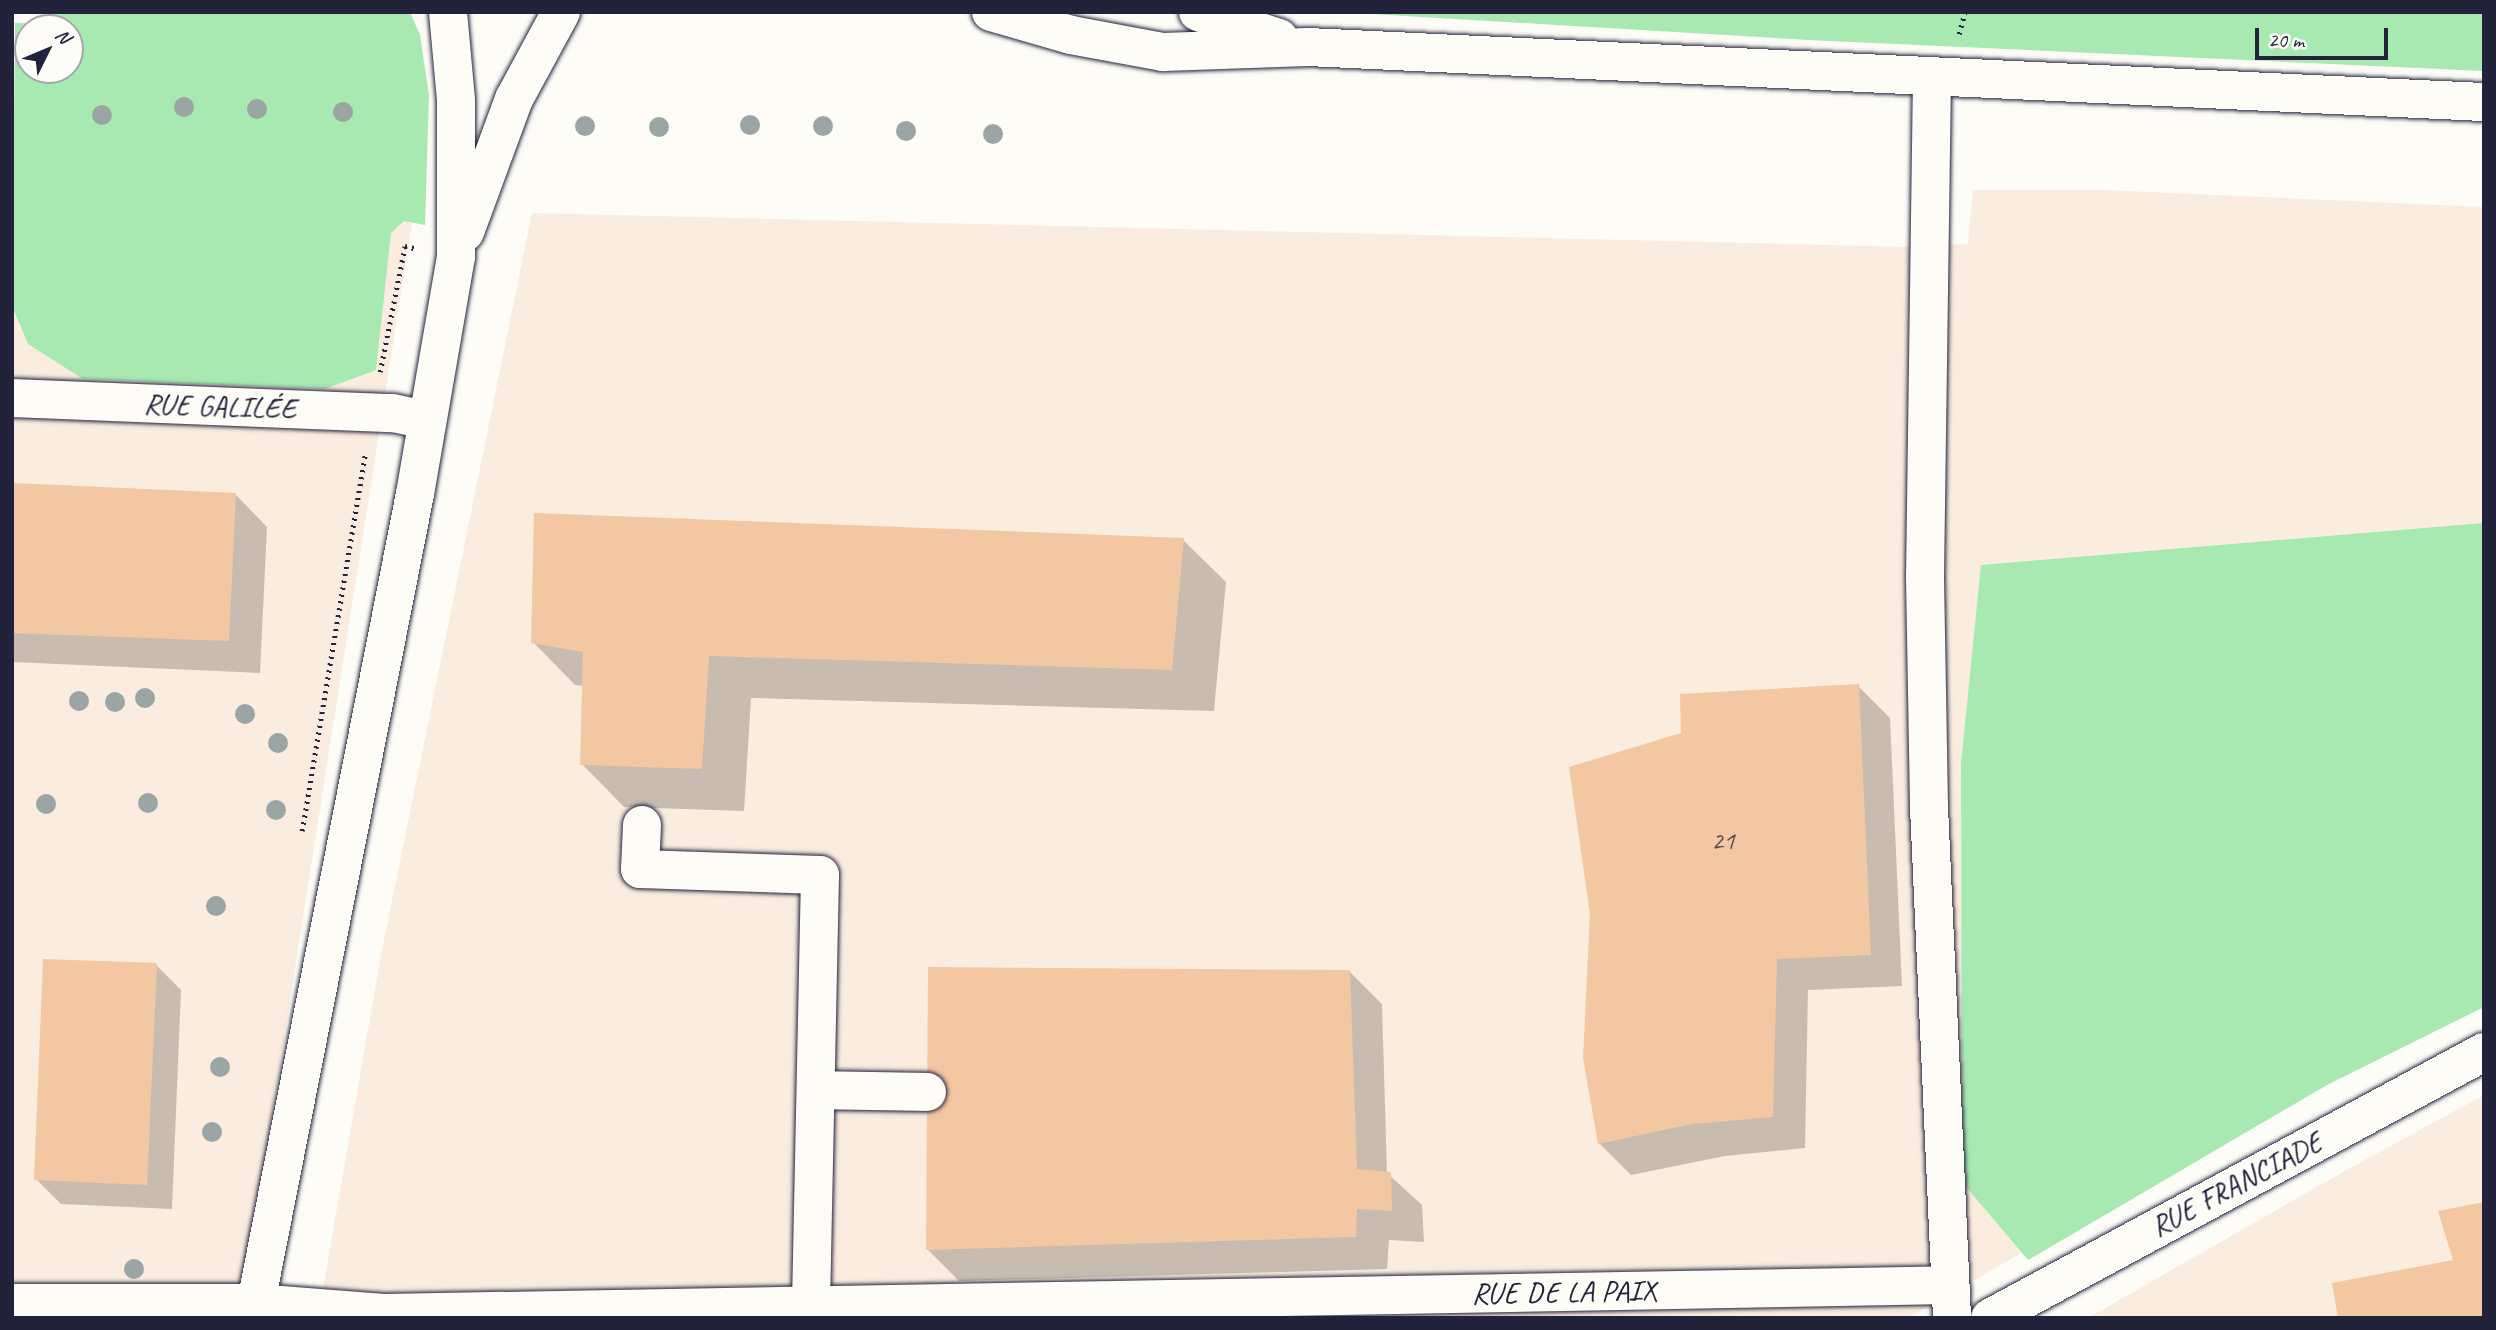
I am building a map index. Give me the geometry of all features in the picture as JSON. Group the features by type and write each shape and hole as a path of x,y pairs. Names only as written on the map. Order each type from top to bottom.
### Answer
{"street":[{"path":"254,1310 428,420 456,257 456,100 448,12"},
{"path":"456,257 514,99 561,12"},
{"path":"991,12 1071,35 1163,52 1308,47 2484,102"},
{"path":"1198,12 1308,47"},
{"path":"1932,76 1925,590 1929,807 1951,1301"},
{"name":"RUE GALILÉE","path":"12,398 372,412 428,420"},
{"path":"642,825 640,869 820,875 811,1305"},
{"name":"RUE FRANCIADE","path":"1990,1318 2484,1052"},
{"path":"816,1090 927,1092"},
{"name":"RUE DE LA PAIX","path":"12,1304 384,1312 811,1305 1951,1301"}],"path":[{"path":"300,840 372,412 405,246 456,257"}],"shaded area":[{"path":"12,183 415,204 240,1318 12,1318"},
{"path":"1973,190 2104,190 2484,207 2484,1001 2238,1129 1908,1318 318,1318 381,955 532,213 1908,247 1968,244"},
{"path":"2484,1095 2484,1318 2088,1318 2341,1173"}],"green space":[{"path":"52,12 410,12 420,35 429,95 425,225 404,221 391,233 376,370 325,389 83,379 28,344 12,306 14,84 84,84 84,14"},
{"path":"1338,12 2484,12 2484,71 1808,40"},
{"path":"2484,523 2484,1007 2327,1085 2028,1260 1962,1182 1961,764 1981,565"}],"building":[{"path":"12,483 236,493 229,641 12,633"},
{"path":"534,513 1184,538 1172,670 709,656 702,769 580,765 583,652 531,643"},
{"path":"1859,684 1871,955 1777,959 1773,1117 1692,1124 1598,1144 1583,1058 1590,914 1569,767 1681,733 1680,694"},
{"path":"43,959 157,963 147,1185 34,1180"},
{"path":"928,967 1350,970 1357,1169 1391,1172 1392,1211 1357,1209 1356,1237 926,1250"},
{"path":"2484,1202 2484,1318 2338,1318 2332,1283 2453,1260 2438,1211"}]}
